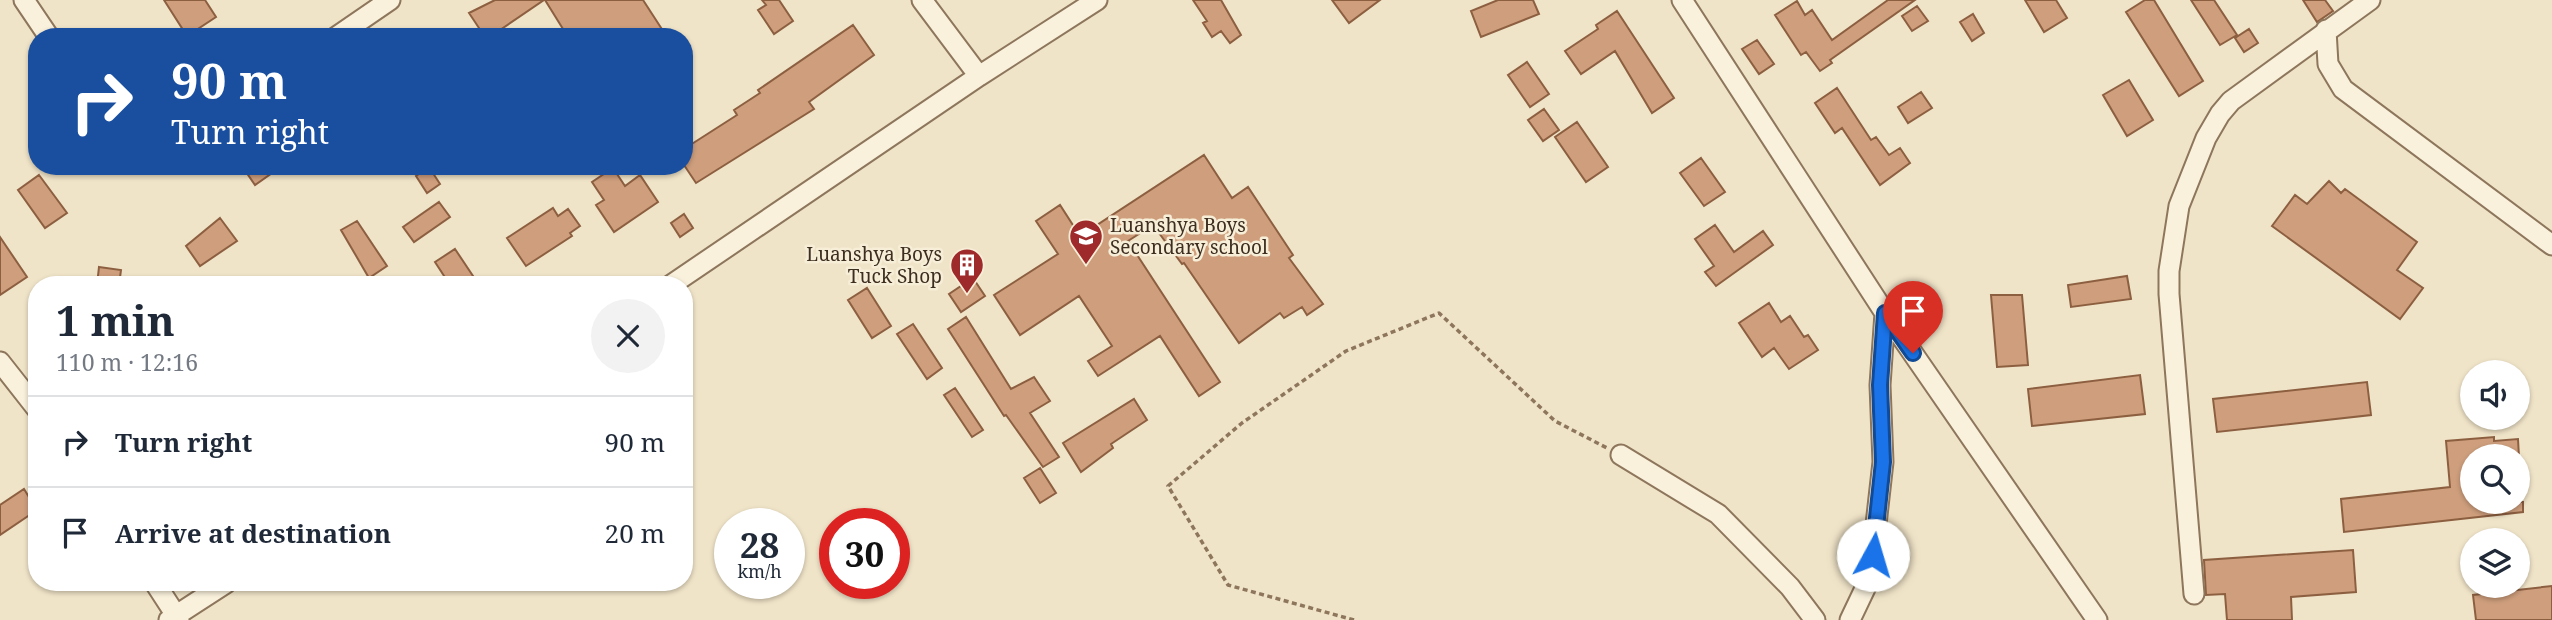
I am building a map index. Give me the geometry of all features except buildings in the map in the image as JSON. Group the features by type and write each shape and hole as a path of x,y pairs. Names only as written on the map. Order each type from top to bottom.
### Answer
{"street":[{"path":"24,0 43,28"},
{"path":"349,28 390,0"},
{"path":"922,0 979,76"},
{"path":"684,276 979,76 1097,0"},
{"path":"1682,0 1885,313 2097,620"},
{"path":"2193,594 2169,294 2169,271 2179,206 2206,138 2231,101 2370,0"},
{"path":"2326,30 2328,64 2343,89 2552,246"},
{"path":"1850,620 1870,578 1883,462 1880,385 1885,313"},
{"path":"0,362 28,398"},
{"path":"1621,455 1718,514 1790,587 1815,620"},
{"path":"159,591 175,619 215,591"}],"path":[{"path":"1354,620 1228,585 1168,486 1242,423 1346,351 1439,313 1555,421 1621,455"}],"place":[{"name":"Luanshya Boys Secondary school","path":"1086,266"},
{"name":"Luanshya Boys Tuck Shop","path":"967,295"}],"route":[{"path":"1873,555 1883,462 1880,385 1885,313 1913,353"}]}
